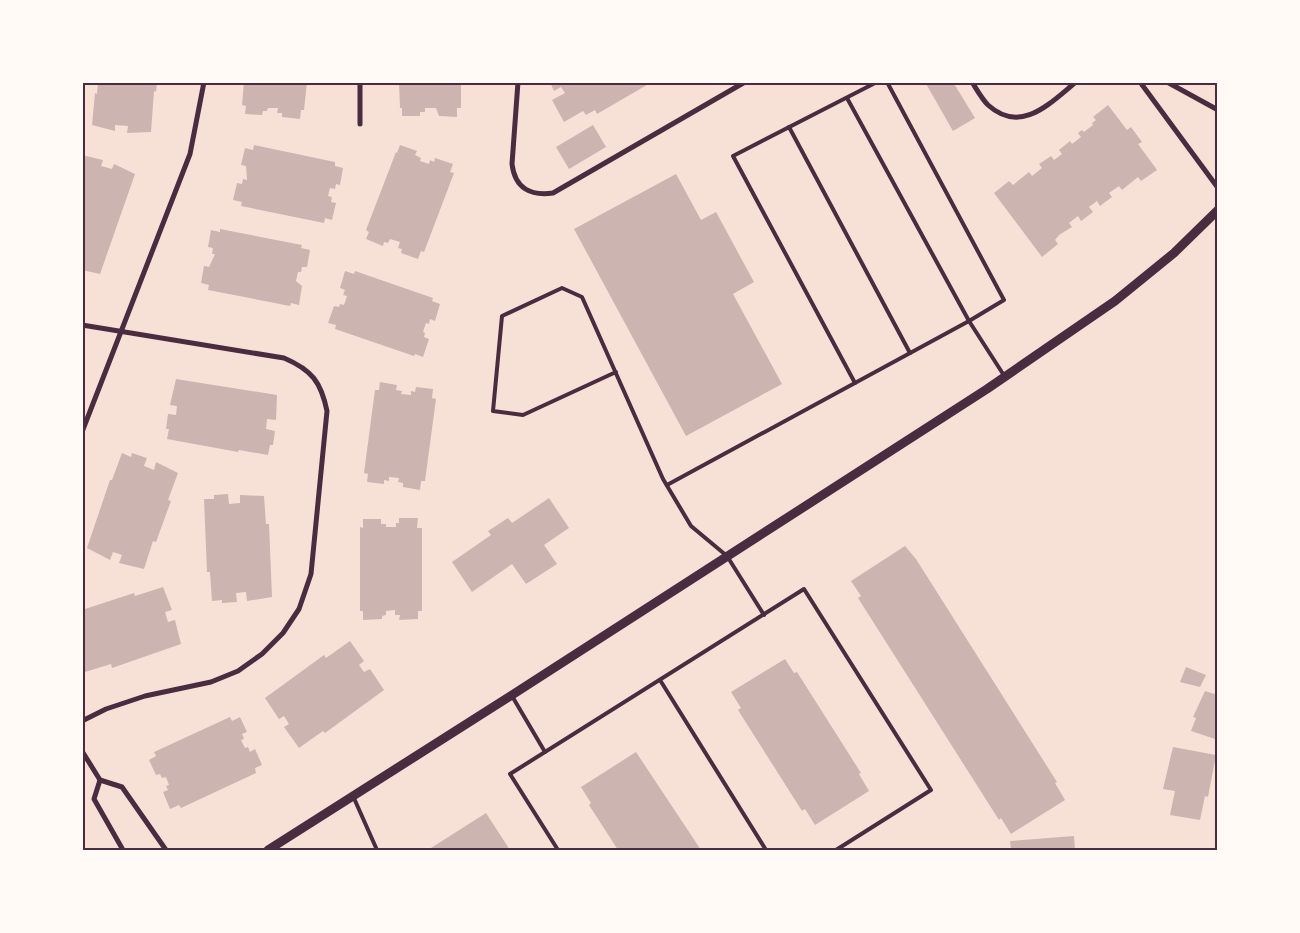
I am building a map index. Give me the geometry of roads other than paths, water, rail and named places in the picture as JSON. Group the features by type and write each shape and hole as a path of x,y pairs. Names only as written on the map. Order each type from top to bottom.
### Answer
{"street":[{"path":"82,432 190,154 204,82"},
{"path":"360,82 360,124"},
{"path":"518,82 513,172 519,184 530,192 540,195 553,193 745,82"},
{"path":"972,82 987,104 999,113 1013,117 1028,116 1040,111 1076,82"},
{"path":"1140,82 1218,188"},
{"path":"1167,82 1218,110"},
{"path":"268,850 1005,377 1115,301 1174,253 1218,210"},
{"path":"82,325 284,358 300,365 313,376 324,394 327,411 311,574 299,609 283,633 262,654 238,671 211,682 144,696 106,709 82,721"},
{"path":"82,750 100,780 122,787 166,850"},
{"path":"100,780 94,798 123,850"}],"lane":[{"path":"855,382 733,156 877,82"},
{"path":"667,485 969,321 1004,300 887,82"},
{"path":"847,98 969,321 1005,377"},
{"path":"789,127 910,353"},
{"path":"616,372 523,416 494,412 502,316 562,288 582,297 616,372 667,485 691,526 727,556 764,615"},
{"path":"558,850 510,774 804,589 931,790 836,850"},
{"path":"660,680 766,850"},
{"path":"512,695 545,752"},
{"path":"353,796 376,850"}]}
